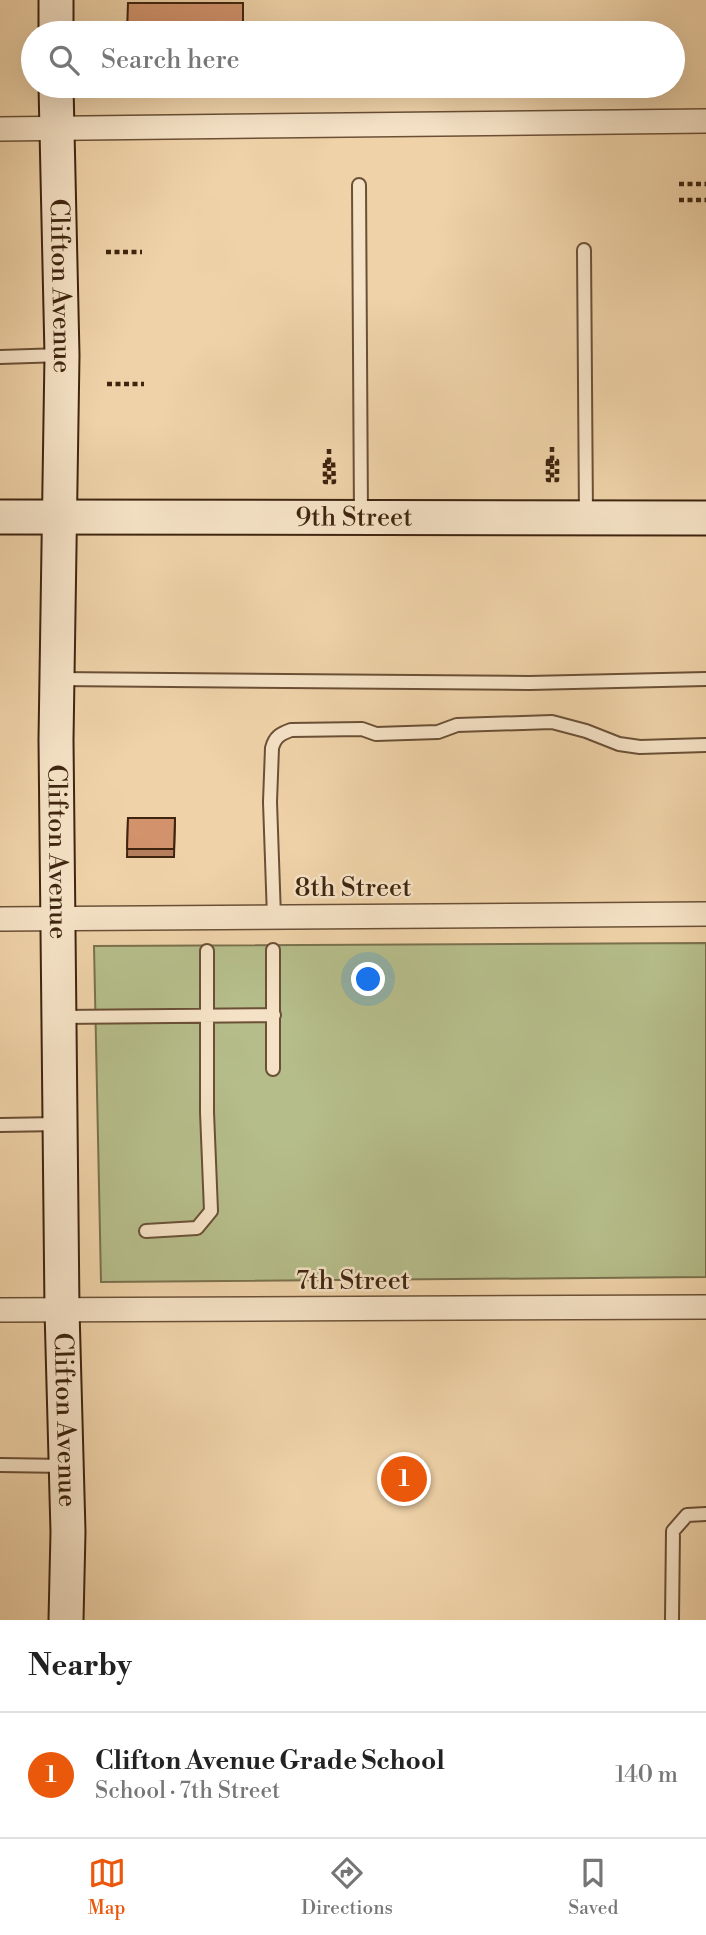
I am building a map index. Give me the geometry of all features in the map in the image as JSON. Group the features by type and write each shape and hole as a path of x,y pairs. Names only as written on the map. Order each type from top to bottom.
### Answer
{"street":[{"path":"56,0 56,21"},
{"name":"Clifton Avenue","path":"57,98 62,355 57,679 57,918 66,1620"},
{"path":"0,130 706,121"},
{"name":"9th Street","path":"0,517 706,518"},
{"name":"8th Street","path":"0,919 706,914"},
{"name":"7th Street","path":"0,1310 706,1307"}],"lane":[{"path":"359,185 361,518"},
{"path":"584,250 586,518"},
{"path":"0,357 62,355"},
{"path":"57,679 529,683 706,679"},
{"path":"274,917 270,802 272,748 281,734 291,730 362,729 376,734 438,732 457,725 552,722 612,742 640,747 706,746"},
{"path":"273,950 273,1069"},
{"path":"146,1231 197,1228 211,1211 207,951"},
{"path":"58,1017 274,1015"},
{"path":"0,1125 60,1124"},
{"path":"0,1465 66,1466"},
{"path":"672,1620 673,1531 687,1515 706,1514"}],"path":[{"path":"679,184 706,184"},
{"path":"679,200 706,200"},
{"path":"106,253 142,252"},
{"path":"107,384 144,384"},
{"path":"552,447 552,480"},
{"path":"329,449 329,462"},
{"path":"324,462 329,462 333,462 334,482 324,482 324,462"}],"green space":[{"path":"706,943 706,1277 101,1282 94,946"}],"building":[{"path":"128,3 243,3 243,21 127,21"},
{"path":"128,818 175,818 174,849 127,849"}],"place":[{"name":"Clifton Avenue Grade School","path":"404,1479"}]}
